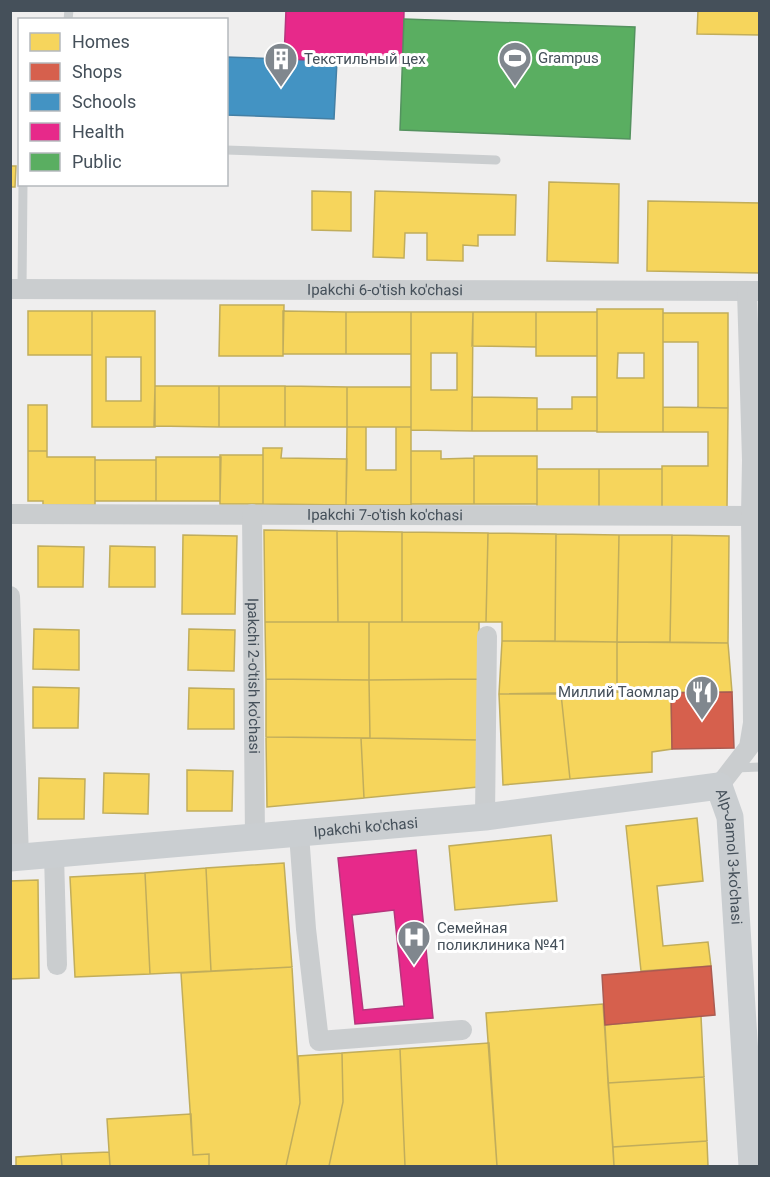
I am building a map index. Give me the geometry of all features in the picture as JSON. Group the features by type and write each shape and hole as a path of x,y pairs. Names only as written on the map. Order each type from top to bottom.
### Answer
{"main road":[{"name":"Ipakchi ko'chasi","path":"15,858 485,817 726,777"},
{"name":"Alp-Jamol 3-ko'chasi","path":"726,777 747,819 759,1014"},
{"name":"Alp-Jamol 3-ko'chasi","path":"726,777 752,1167"}],"street":[{"name":"Ipakchi 6-o'tish ko'chasi","path":"16,289 753,291"},
{"path":"726,777 749,747 756,722 755,516 752,460 753,291"},
{"name":"Ipakchi 7-o'tish ko'chasi","path":"10,514 755,516"},
{"name":"Ipakchi 2-o'tish ko'chasi","path":"252,514 255,837"},
{"path":"10,596 15,858"},
{"path":"485,817 487,636"},
{"path":"299,834 306,929 319,1041 462,1030"},
{"path":"54,855 57,965"}],"lane":[{"path":"228,150 496,160"},
{"path":"16,289 23,186"},
{"path":"726,777 759,767"}],"building: Homes":[{"path":"698,10 760,10 760,35 697,34"},
{"path":"10,166 16,166 15,187 10,187"},
{"path":"549,182 619,184 618,263 547,261"},
{"path":"312,191 351,192 351,231 312,230"},
{"path":"375,191 516,195 515,235 478,235 478,246 463,245 463,261 427,260 427,233 405,233 404,258 373,257"},
{"path":"648,201 760,203 760,273 647,271"},
{"path":"220,305 284,305 283,356 219,356"},
{"path":"597,309 663,309 663,432 597,432","holes":["618,353 644,353 644,378 617,378"]},
{"path":"28,311 92,311 92,355 28,355"},
{"path":"92,311 155,311 155,427 92,427","holes":["106,357 141,357 141,401 106,401"]},
{"path":"283,311 346,312 346,354 283,354"},
{"path":"346,312 411,312 411,354 346,354"},
{"path":"411,312 473,312 472,431 411,430","holes":["431,353 457,353 457,390 431,390"]},
{"path":"473,312 536,312 536,347 472,346"},
{"path":"536,312 597,312 597,356 536,356"},
{"path":"663,313 728,313 728,408 698,408 698,342 663,342"},
{"path":"155,386 219,386 219,427 154,426"},
{"path":"219,386 285,386 285,427 219,427"},
{"path":"285,386 347,387 347,427 285,427"},
{"path":"347,387 411,387 411,427 347,427"},
{"path":"472,397 537,398 537,431 472,431"},
{"path":"572,397 597,397 597,431 537,431 537,409 572,409"},
{"path":"28,405 47,405 47,451 28,451"},
{"path":"663,407 728,408 727,507 662,507 662,466 708,466 708,432 663,432"},
{"path":"347,427 366,427 366,470 396,470 396,427 411,427 411,505 346,505"},
{"path":"263,448 282,448 281,458 347,459 346,505 263,504"},
{"path":"28,451 47,451 47,457 95,457 95,505 43,505 43,501 28,501"},
{"path":"411,451 441,451 441,459 474,458 474,504 411,504"},
{"path":"220,455 263,455 263,504 220,504"},
{"path":"474,456 537,456 537,504 474,504"},
{"path":"156,457 221,457 220,501 156,501"},
{"path":"95,460 156,460 156,501 95,501"},
{"path":"537,469 599,469 599,507 537,507"},
{"path":"599,469 662,469 662,507 599,507"},
{"path":"264,530 337,531 338,622 265,622"},
{"path":"337,531 402,532 402,622 338,622"},
{"path":"402,532 488,533 486,622 402,622"},
{"path":"488,533 556,534 555,641 502,641 502,622 486,622"},
{"path":"556,534 619,535 617,642 555,641"},
{"path":"183,535 237,536 235,614 182,614"},
{"path":"619,535 672,535 670,642 617,642"},
{"path":"672,535 729,536 728,643 670,642"},
{"path":"38,546 84,547 83,587 38,587"},
{"path":"110,546 155,547 155,587 109,587"},
{"path":"265,622 369,622 369,680 266,679"},
{"path":"369,622 479,622 479,679 369,680"},
{"path":"34,629 79,630 79,670 33,669"},
{"path":"189,629 235,630 234,671 188,670"},
{"path":"502,641 617,642 617,692 499,694"},
{"path":"617,642 728,643 732,692 617,692"},
{"path":"266,679 369,680 370,738 266,737"},
{"path":"479,679 479,740 370,738 369,680"},
{"path":"33,687 79,688 78,728 33,728"},
{"path":"189,688 234,689 234,729 188,729"},
{"path":"671,693 672,749 652,752 652,772 570,779 561,694"},
{"path":"499,694 561,694 570,779 503,785"},
{"path":"266,737 361,738 364,798 267,807"},
{"path":"361,738 479,740 478,787 364,798"},
{"path":"187,770 233,771 232,811 187,811"},
{"path":"104,773 149,774 148,814 103,813"},
{"path":"39,778 85,779 84,819 38,819"},
{"path":"697,818 703,881 657,886 663,946 708,942 711,966 641,971 626,826"},
{"path":"551,835 557,901 455,910 449,846"},
{"path":"284,863 292,967 211,971 206,868"},
{"path":"206,868 211,971 150,974 145,873"},
{"path":"145,873 150,974 75,977 70,877"},
{"path":"38,880 39,978 10,979 10,881"},
{"path":"292,967 300,1103 286,1166 209,1166 209,1154 193,1155 181,973"},
{"path":"603,1004 614,1166 497,1166 486,1013"},
{"path":"701,1016 704,1077 608,1083 605,1025"},
{"path":"489,1043 497,1166 405,1166 400,1049"},
{"path":"400,1049 405,1166 329,1166 343,1102 342,1053"},
{"path":"342,1053 343,1102 329,1166 286,1166 300,1103 298,1056"},
{"path":"704,1077 707,1141 613,1147 608,1083"},
{"path":"191,1114 193,1155 209,1154 209,1166 110,1166 107,1119"},
{"path":"707,1141 708,1166 614,1166 613,1147"},
{"path":"109,1152 110,1166 62,1166 61,1154"},
{"path":"61,1154 62,1166 16,1166 16,1157"}],"building: Shops":[{"name":"Миллий Таомлар","path":"732,692 734,748 672,749 671,693"},
{"path":"711,966 715,1015 605,1025 602,975"}],"building: Schools":[{"name":"Текстильный цех","path":"228,57 337,61 334,119 228,115"}],"building: Health":[{"path":"286,10 404,10 403,63 284,59"},
{"name":"Семейная поликлиника №41","path":"416,850 433,1018 355,1024 338,858","holes":["394,910 404,1006 363,1010 352,915"]}],"building: Public":[{"path":"404,19 635,27 630,139 400,130"}],"place":[{"name":"Grampus","path":"515,87"},
{"name":"Текстильный цех","path":"281,88"},
{"name":"Миллий Таомлар","path":"702,721"},
{"name":"Семейная поликлиника №41","path":"414,966"}]}
